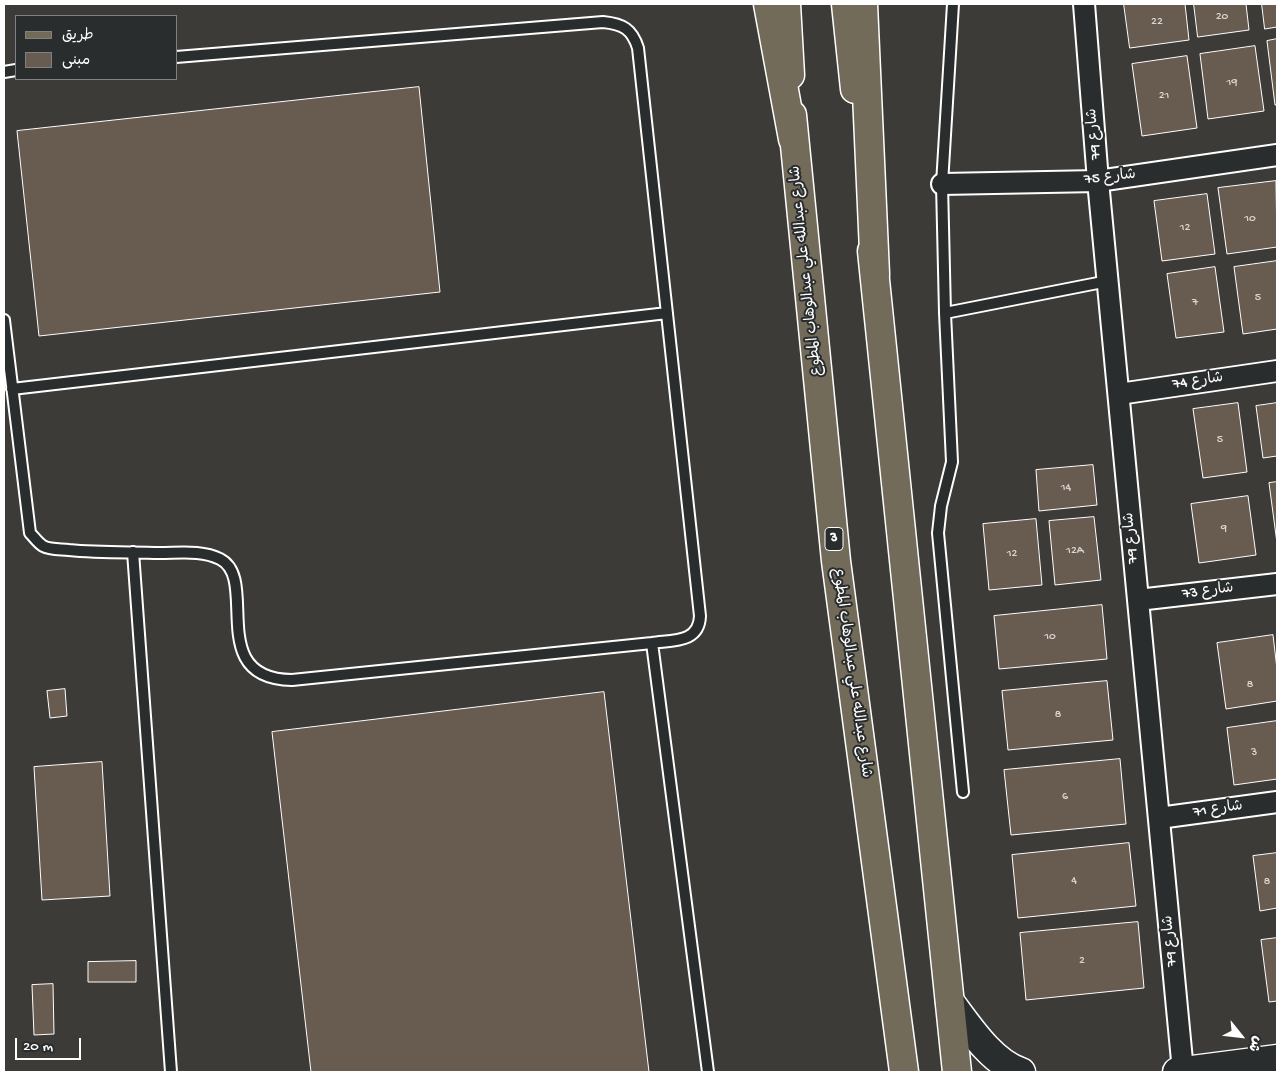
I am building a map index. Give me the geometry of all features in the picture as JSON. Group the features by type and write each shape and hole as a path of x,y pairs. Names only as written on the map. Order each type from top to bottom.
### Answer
{"main road":[{"path":"768,4 793,139"},
{"name":"شارع عبدالله علي عبدالوهاب المطوع","path":"786,4 793,139 836,561 904,1072"},
{"path":"846,4 957,1072"},
{"path":"863,4 875,274"}],"street":[{"name":"شارع 79","path":"1084,4 1098,181 1159,818 1180,1072"},
{"name":"شارع 75","path":"942,184 1098,181 1277,156"},
{"name":"شارع 74","path":"1119,394 1277,371"},
{"name":"شارع 73","path":"1138,600 1277,584"},
{"name":"شارع 71","path":"1159,818 1277,802"},
{"path":"950,1002 984,1046 1015,1070 1021,1072"},
{"path":"1180,1072 1277,1059"}],"lane":[{"path":"953,4 942,184 944,312 952,462 940,506 938,533 963,792"},
{"path":"4,320 30,533 44,547 89,552 194,553 208,555 226,563 234,582 242,649 255,668 278,680 652,643 688,638 700,625 638,48 634,36 628,28 619,24 603,22 178,57"},
{"path":"944,312 1108,281"},
{"path":"12,389 667,313"},
{"path":"133,552 171,1072"},
{"path":"652,643 708,1072"}],"building":[{"path":"1124,4 1185,4 1189,40 1130,48"},
{"path":"1194,4 1246,4 1249,30 1198,37"},
{"path":"1262,4 1277,4 1277,27 1265,29"},
{"path":"1277,39 1277,105 1275,105 1267,41"},
{"path":"1255,46 1264,111 1208,119 1200,54"},
{"path":"1187,56 1197,128 1142,136 1132,64"},
{"path":"419,87 440,292 39,336 17,131"},
{"path":"1276,181 1277,247 1227,254 1218,188"},
{"path":"1207,194 1215,254 1162,261 1154,201"},
{"path":"1277,261 1277,329 1243,334 1234,267"},
{"path":"1215,267 1224,332 1176,338 1167,274"},
{"path":"1238,403 1247,472 1203,478 1193,409"},
{"path":"1277,403 1277,456 1263,458 1256,406"},
{"path":"1093,465 1097,505 1039,511 1036,470"},
{"path":"1277,482 1277,543 1269,483"},
{"path":"1248,496 1256,555 1199,563 1191,504"},
{"path":"1094,517 1101,580 1055,585 1049,521"},
{"path":"1036,519 1042,585 989,590 983,524"},
{"path":"1102,605 1107,659 999,669 994,616"},
{"path":"1273,635 1277,669 1277,701 1226,709 1217,643"},
{"path":"1107,681 1113,740 1008,750 1002,691"},
{"path":"65,689 67,716 50,718 47,691"},
{"path":"604,692 649,1072 311,1072 272,732"},
{"path":"1277,721 1277,779 1234,785 1227,728"},
{"path":"1120,759 1126,824 1011,835 1004,770"},
{"path":"102,762 110,896 42,900 34,767"},
{"path":"1129,843 1136,906 1018,918 1012,855"},
{"path":"1277,853 1277,908 1260,911 1253,856"},
{"path":"1138,922 1144,988 1026,1000 1020,933"},
{"path":"1277,938 1277,1001 1269,1002 1261,940"},
{"path":"136,961 136,982 88,982 88,962"},
{"path":"53,984 54,1034 34,1035 32,985"}]}
